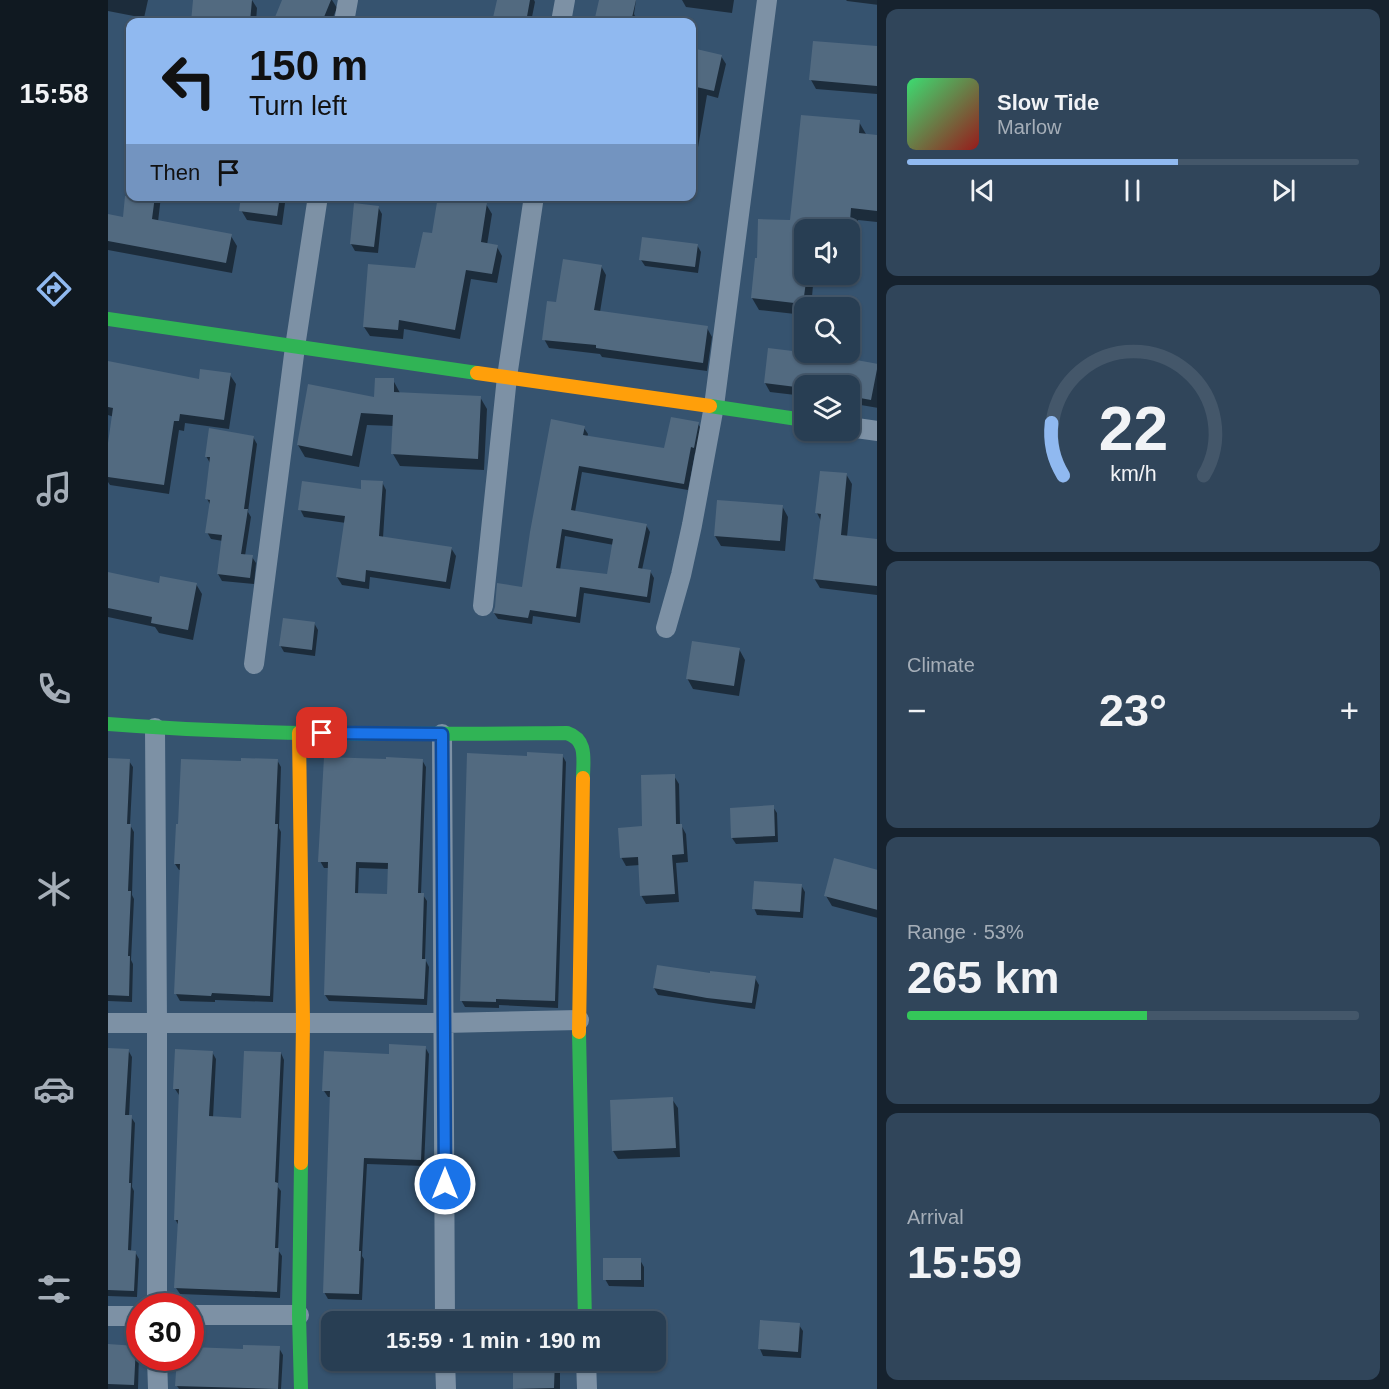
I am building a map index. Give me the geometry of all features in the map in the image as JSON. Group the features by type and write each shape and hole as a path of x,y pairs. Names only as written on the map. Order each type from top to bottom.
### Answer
{"street":[{"path":"345,18 348,0"},
{"path":"562,18 565,0"},
{"path":"666,628 692,525 714,406 767,0"},
{"path":"254,664 317,201"},
{"path":"483,606 507,377 533,201"},
{"path":"108,319 794,418"},
{"path":"860,429 877,431"},
{"path":"108,724 299,733 567,733 579,739 582,745 579,1020 585,1311"},
{"path":"155,728 157,1293"},
{"path":"299,733 303,1023 301,1389"},
{"path":"442,734 445,1311"},
{"path":"108,1023 444,1023 579,1020"},
{"path":"204,1315 300,1315"},
{"path":"108,1316 126,1316"},
{"path":"157,1371 158,1389"},
{"path":"446,1371 446,1389"},
{"path":"586,1371 587,1389"}],"building":[{"path":"193,0 252,0 250,18 191,18"},
{"path":"282,0 331,0 324,18 275,18"},
{"path":"497,0 530,0 527,18 493,18"},
{"path":"599,0 636,0 632,18 595,18"},
{"path":"813,41 877,46 877,86 809,80"},
{"path":"696,49 722,55 714,91 696,87"},
{"path":"801,115 860,120 859,133 877,135 877,211 851,208 850,219 809,217 809,219 794,219 794,285 806,285 804,297 794,297 794,303 751,298 755,258 757,258 758,219 790,220"},
{"path":"126,196 126,201 154,201 152,219 232,234 226,263 108,241 108,214 123,217"},
{"path":"240,201 279,201 277,216 239,211"},
{"path":"437,201 487,203 481,242 498,245 492,274 466,270 455,330 399,320 398,330 363,327 368,264 415,268 423,232 432,233"},
{"path":"354,203 379,206 374,247 350,244"},
{"path":"642,237 698,244 695,267 639,260"},
{"path":"563,259 602,265 594,310 708,326 703,363 596,348 596,345 542,340 547,301 556,302"},
{"path":"768,348 794,351 794,363 860,363 860,361 877,364 871,400 860,398 860,375 794,375 794,387 764,383"},
{"path":"108,361 199,379 200,369 231,373 224,420 180,414 179,421 174,421 164,485 108,477 108,443 113,408 108,407"},
{"path":"375,378 394,378 394,392 481,396 478,459 391,454 393,415 361,413 352,456 297,445 308,384 374,397"},
{"path":"671,417 699,422 694,448 691,447 684,484 579,466 571,510 647,524 638,568 651,570 647,597 580,587 576,617 530,610 528,618 493,613 497,583 522,587 551,419 585,426 583,435 664,448","holes":["562,529 613,539 607,574 556,568"]},
{"path":"209,428 254,436 244,509 248,509 241,554 253,555 250,578 217,574 222,535 205,533 210,500 205,499 210,457 205,457"},
{"path":"820,471 847,473 841,535 877,539 877,586 813,579 821,514 815,513"},
{"path":"361,480 383,481 379,536 452,547 446,582 366,570 365,582 336,577 345,516 298,510 302,481 361,489"},
{"path":"717,500 783,505 780,541 714,536"},
{"path":"108,572 159,583 160,576 197,583 188,630 151,623 152,617 108,608"},
{"path":"283,618 315,622 312,650 279,646"},
{"path":"692,641 740,648 734,686 686,679"},
{"path":"527,752 563,754 555,1001 496,999 496,1002 460,1001 467,753 527,756"},
{"path":"324,757 423,759 418,893 424,893 422,959 426,959 424,999 324,995 328,862 318,862","holes":["356,862 388,863 387,894 355,893"]},
{"path":"108,758 130,759 127,824 131,824 128,891 131,891 129,996 108,995"},
{"path":"241,758 278,759 275,824 278,824 270,996 174,994 180,864 174,864 181,759 241,761"},
{"path":"675,774 676,824 682,824 684,854 672,855 675,894 640,896 638,857 620,858 618,828 642,826 641,775"},
{"path":"774,805 775,836 731,838 730,808"},
{"path":"834,858 877,870 877,910 824,896"},
{"path":"754,881 802,884 800,912 752,909"},
{"path":"657,965 710,973 710,971 756,976 752,1003 653,988"},
{"path":"389,1044 426,1046 421,1160 364,1158 359,1294 323,1293 330,1091 322,1091 324,1051 389,1054"},
{"path":"108,1048 129,1049 125,1115 132,1115 128,1250 136,1251 134,1291 108,1290"},
{"path":"175,1049 213,1051 209,1116 241,1118 244,1051 281,1052 275,1182 278,1183 275,1248 279,1248 277,1292 174,1288 178,1220 174,1220 179,1089 173,1089"},
{"path":"673,1097 676,1148 612,1151 610,1100"},
{"path":"603,1258 641,1258 641,1280 603,1280"},
{"path":"760,1320 800,1323 798,1352 758,1349"},
{"path":"108,1344 126,1345 126,1371 135,1371 134,1385 108,1384"},
{"path":"243,1345 280,1346 278,1389 175,1386 176,1371 204,1371 204,1348 243,1349"},
{"path":"513,1371 555,1371 554,1388 513,1389"}],"traffic: fast":[{"path":"108,319 477,373"},
{"path":"710,406 794,419"},
{"path":"108,724 223,731 395,734 567,733 578,740 583,751 583,778"},
{"path":"579,1032 585,1311"},
{"path":"301,1163 299,1315 301,1389"}],"traffic: slow":[{"path":"477,373 710,406"},
{"path":"299,733 303,1023 301,1163"},
{"path":"579,1032 583,778"}],"route":[{"path":"322,733 442,734 445,1184"}]}
